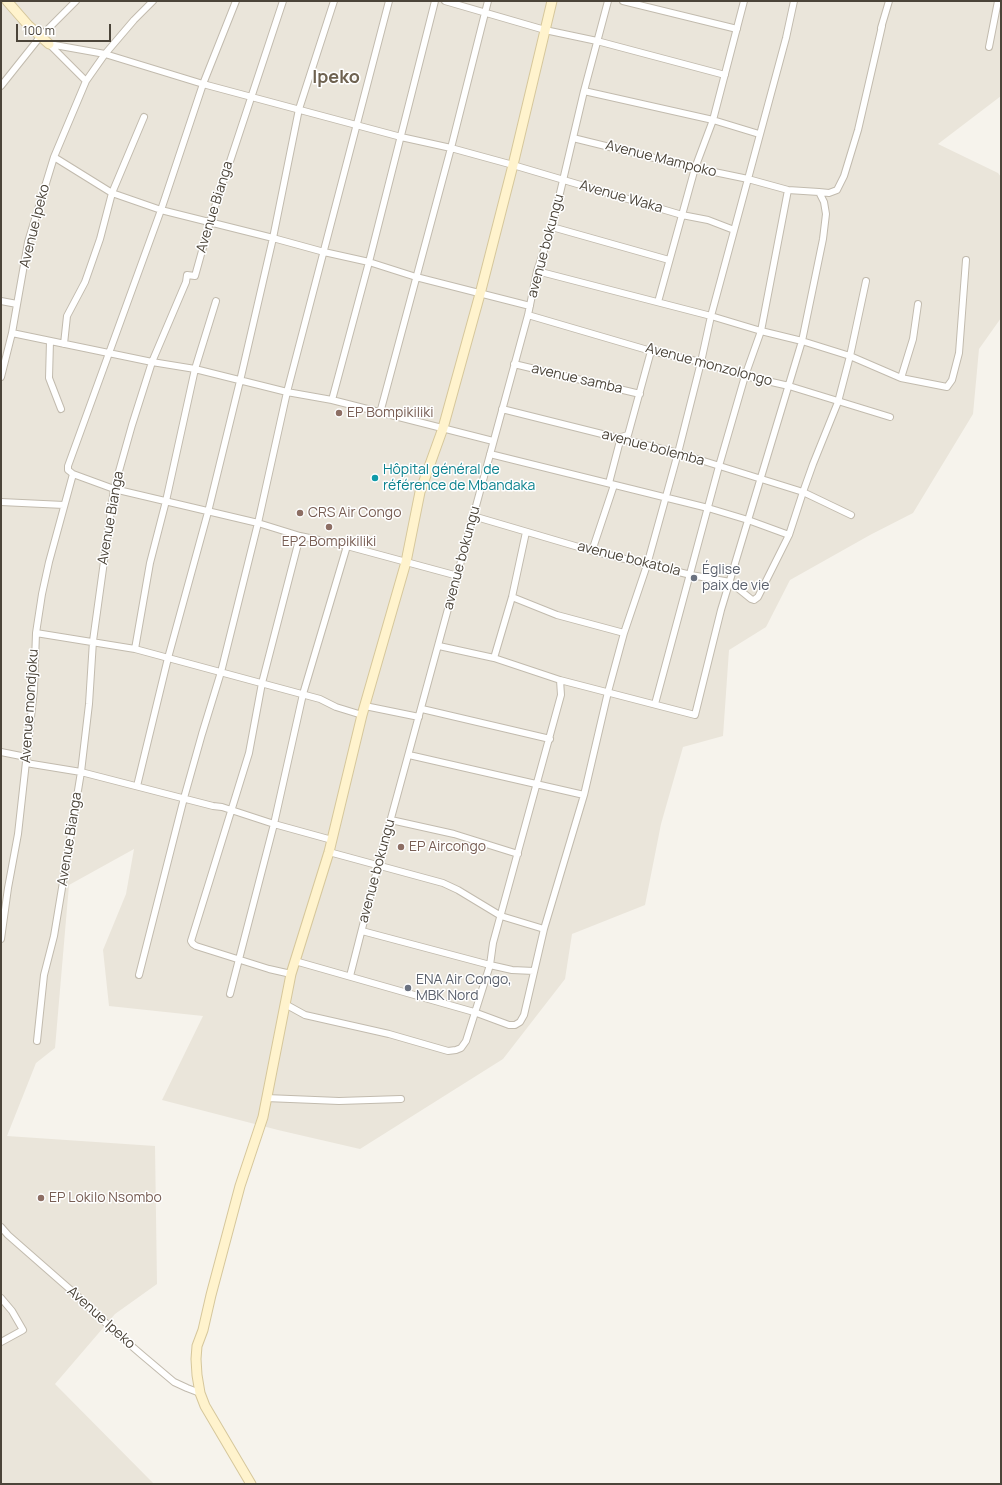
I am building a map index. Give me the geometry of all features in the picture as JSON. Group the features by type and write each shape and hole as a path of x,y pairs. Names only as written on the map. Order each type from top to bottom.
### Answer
{"street":[{"path":"7,1 40,37 86,81"},
{"path":"1,86 40,37 76,1"},
{"name":"Avenue Ipeko","path":"1,377 12,334 28,242 54,157 86,81 104,54 153,1"},
{"path":"236,1 204,84 161,210 68,466 68,470 73,474 114,489 258,523 300,536 347,546 458,576"},
{"name":"Avenue Bianga","path":"37,1041 44,975 54,936 81,772 89,704 94,641 114,489 152,362 188,274 195,276 210,222 250,97 283,1"},
{"path":"137,786 168,658 208,512 240,381 273,238 299,109 334,1"},
{"path":"139,975 184,798 221,672 258,523 287,392 389,1"},
{"path":"332,400 369,262 435,1"},
{"path":"445,1 545,30 597,41 725,75"},
{"path":"380,413 451,148 488,1"},
{"path":"251,1484 205,1406 200,1393 196,1359 197,1346 203,1330 240,1186 263,1117 291,974 329,852 363,710 406,562 420,492 443,428 480,294 513,165 552,1"},
{"name":"avenue bokungu","path":"350,976 378,866 422,709 528,315 537,271 552,227 584,91 608,1"},
{"path":"623,1 737,30"},
{"path":"658,302 695,168 713,120 744,1"},
{"path":"295,961 474,1012 509,1025 515,1025 520,1022 524,1015 544,929 584,795 608,692 624,633 647,565 678,453 711,316 786,38 794,1"},
{"path":"877,34 882,26 889,1"},
{"path":"989,47 998,1"},
{"name":"Avenue Mampoko","path":"573,138 695,168 748,179 788,190 829,193 837,190 844,176 858,130 882,26"},
{"name":"Avenue Waka","path":"49,44 104,54 250,97 401,137 451,148 682,215 708,220 734,230"},
{"path":"584,91 713,120 759,134"},
{"path":"64,344 67,316 85,282 100,239 112,193 144,117"},
{"path":"54,157 112,193 161,210 324,252 369,262 416,277 530,306"},
{"path":"656,704 719,466 745,376 761,331 788,190"},
{"path":"439,646 494,658 560,680 695,715 721,610 802,341 823,240 826,214 824,202 819,192"},
{"path":"552,227 670,260"},
{"path":"537,271 802,341 850,356 901,378 947,387 952,380 959,353 966,260"},
{"name":"avenue bokatola","path":"473,516 592,551 691,575 730,582 752,599 757,599 788,535 813,464 838,402 850,356 866,281"},
{"path":"1,301 17,304"},
{"path":"135,649 150,563 166,501 195,369 216,301"},
{"path":"901,378 913,339 918,304"},
{"name":"Avenue monzolongo","path":"528,315 650,351 701,362 745,376 789,386 890,417"},
{"path":"12,334 152,362 195,369 287,392 332,400 493,441"},
{"path":"50,341 49,378 61,409"},
{"path":"592,551 611,484 621,438 628,435 640,394 650,351"},
{"name":"avenue samba","path":"514,364 640,394"},
{"name":"avenue bolemba","path":"502,409 678,453 803,492"},
{"path":"490,454 708,508 748,520 788,535"},
{"name":"Avenue mondjoku","path":"1,940 8,888 18,834 34,690 36,633 46,575 73,474"},
{"path":"803,492 851,515"},
{"path":"1,502 64,505"},
{"path":"494,658 512,597 526,532"},
{"path":"291,974 269,969 196,946 192,944 191,941 249,753 262,684 300,536"},
{"path":"230,994 274,824 303,694 347,546"},
{"path":"512,597 558,615 624,633"},
{"path":"36,633 94,641 135,649 303,694 320,699 336,707 419,717"},
{"path":"285,1004 305,1016 389,1034 448,1051 456,1050 464,1044 490,965 493,943 550,739 561,695 560,680"},
{"path":"422,709 550,739"},
{"path":"1,752 26,760 222,807 274,824 332,840"},
{"path":"409,755 584,795"},
{"path":"391,820 454,834 518,854"},
{"path":"329,852 443,883 458,890 501,916 544,929"},
{"path":"362,931 490,965 512,970 534,971"},
{"path":"266,1098 339,1101 401,1099"},
{"name":"Avenue Ipeko","path":"1,1227 113,1330 168,1377 187,1388 200,1393"},
{"path":"1,1239 8,1235"},
{"path":"1,1298 12,1311 23,1330 1,1342"}],"shaded area":[{"path":"1,1 1001,1 1001,96 938,144 998,173 1001,177 1001,318 979,349 973,414 913,513 870,535 790,580 766,627 729,650 723,736 683,747 661,824 645,905 572,934 565,979 503,1059 360,1149 278,1130 162,1100 203,1016 109,1006 103,950 126,894 134,849 69,885 55,1048 36,1063 7,1136 155,1146 157,1284 115,1314 55,1384 154,1484 1,1484"}],"place":[{"name":"EP Bompikiliki","path":"339,413"},
{"name":"Hôpital général de référence de Mbandaka","path":"375,478"},
{"name":"CRS Air Congo","path":"300,513"},
{"name":"EP2 Bompikiliki","path":"329,527"},
{"name":"Église paix de vie","path":"694,578"},
{"name":"EP Aircongo","path":"401,847"},
{"name":"ENA Air Congo, MBK Nord","path":"408,988"},
{"name":"EP Lokilo Nsombo","path":"41,1198"}],"district":[{"name":"Ipeko","path":"336,78"}]}
